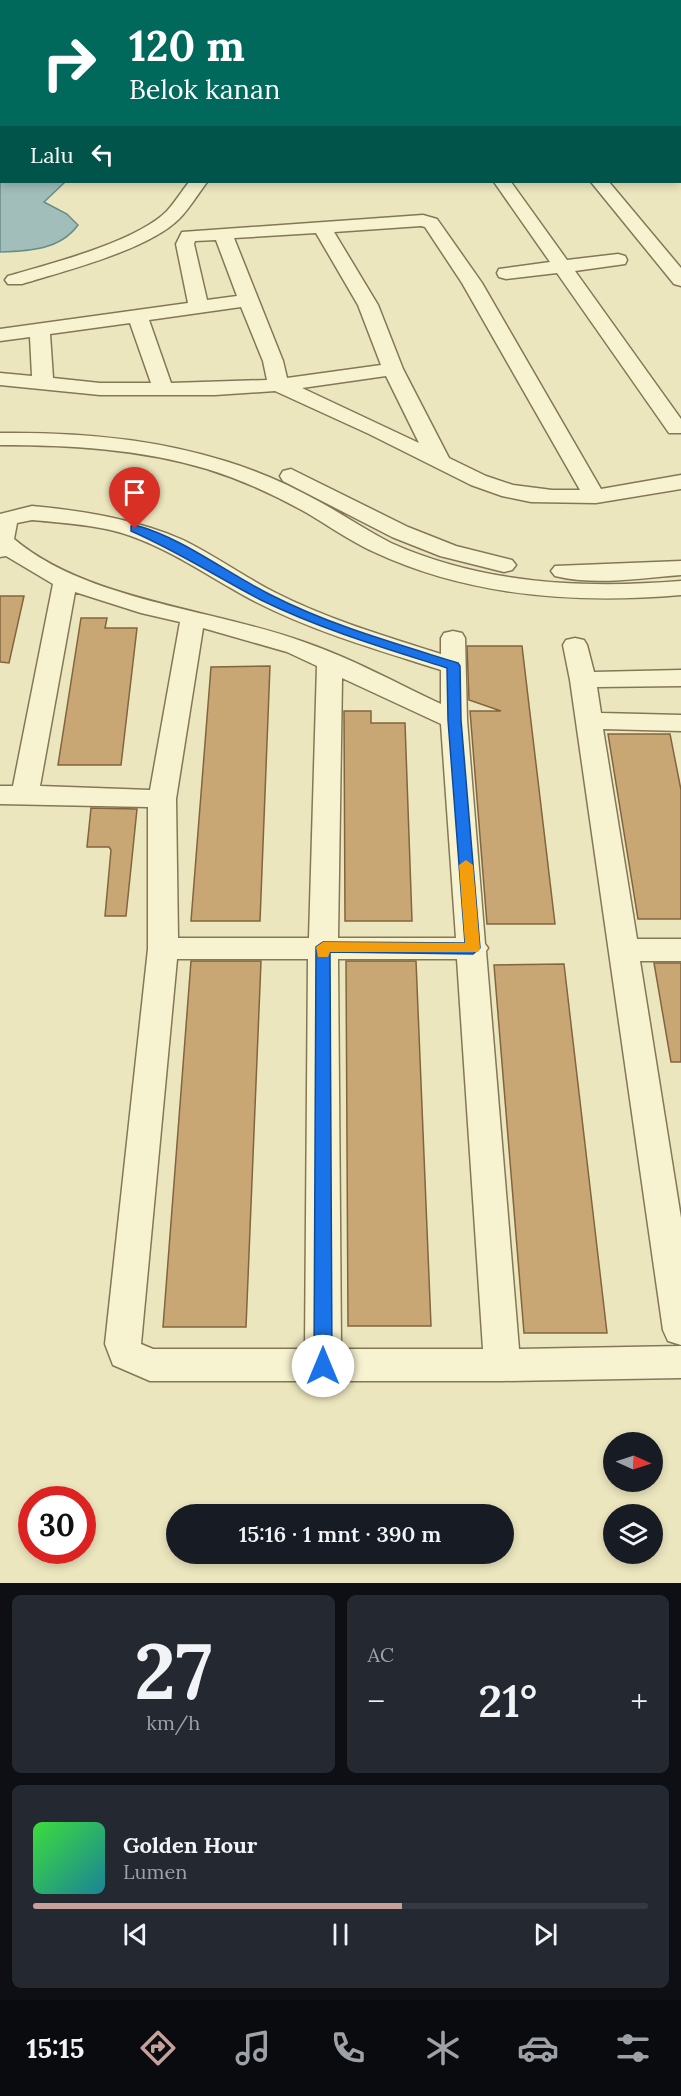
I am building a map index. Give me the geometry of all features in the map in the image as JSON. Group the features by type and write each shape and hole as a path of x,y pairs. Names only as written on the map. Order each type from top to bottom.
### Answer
{"street":[{"path":"6,277 116,234 143,218 159,204 175,183"},
{"path":"6,277 89,258 142,235 172,216 197,183"},
{"path":"503,183 680,429"},
{"path":"601,183 681,280"},
{"path":"199,307 185,238 196,234 423,220 431,223 472,283 594,496"},
{"path":"322,227 368,305 393,369 439,461"},
{"path":"223,233 273,361 278,385"},
{"path":"506,273 618,260"},
{"path":"0,335 248,300"},
{"path":"138,317 163,388"},
{"path":"40,330 42,383"},
{"path":"0,379 100,389 163,388 278,385 393,369"},
{"path":"278,385 475,480 512,491 556,497 594,496 646,490 681,482"},
{"path":"0,423 132,432 193,444 249,460 300,479 400,532 438,547 500,564 552,571 599,573 681,568"},
{"path":"0,439 83,441 151,450 214,465 261,482 303,501 383,548 463,575 563,590 618,593 681,588"},
{"path":"454,720 296,647 193,617 150,608 65,581 1,545 8,519 32,513 66,516 135,529 176,546 265,597 332,627 453,652 454,720 473,948 502,1365"},
{"path":"65,581 13,795 162,799"},
{"path":"193,617 162,799 163,949 123,1344 126,1354 150,1365 502,1365 681,1362"},
{"path":"575,645 583,680 681,1330"},
{"path":"323,1366 323,947 330,662"},
{"path":"583,680 681,678"},
{"path":"588,721 681,723"},
{"path":"163,949 473,948"},
{"path":"623,950 681,950"}],"water":[{"path":"0,183 64,183 44,202 67,214 78,225 71,233 62,240 43,248 0,252"}],"building":[{"path":"0,596 24,596 9,663 0,662"},
{"path":"81,618 107,618 105,628 137,628 121,765 58,765"},
{"path":"467,646 522,646 555,924 487,924 470,711 501,711 469,700"},
{"path":"270,666 260,921 191,921 211,667"},
{"path":"344,711 371,711 371,723 405,723 412,921 345,921"},
{"path":"608,734 670,734 681,790 681,919 638,919"},
{"path":"91,808 137,809 126,916 105,916 111,850 109,847 87,847"},
{"path":"191,961 261,961 246,1327 163,1327"},
{"path":"346,961 416,961 431,1326 348,1326"},
{"path":"654,963 681,963 681,1062 671,1062"},
{"path":"564,964 607,1333 524,1333 494,965"}],"slow traffic":[{"path":"323,953 323,947 473,948 466,865"}],"route":[{"path":"135,529 176,546 265,597 332,627 453,666 454,720 473,948 323,947 323,1366"}]}
